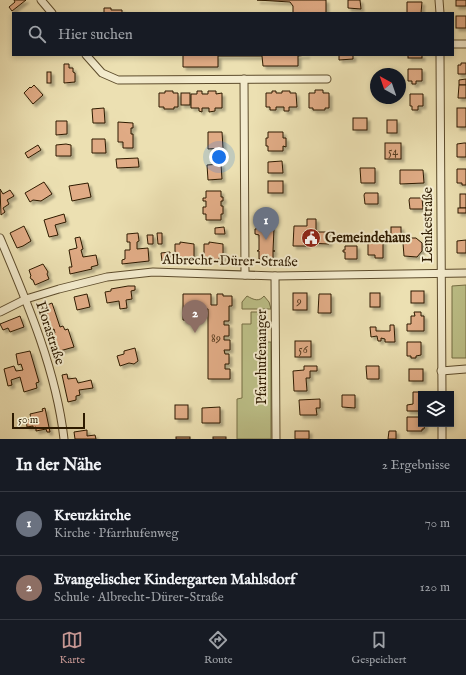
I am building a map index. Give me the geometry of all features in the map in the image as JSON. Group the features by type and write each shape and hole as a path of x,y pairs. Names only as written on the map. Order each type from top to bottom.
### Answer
{"street":[{"path":"41,0 51,12"},
{"path":"439,0 440,12"},
{"path":"454,44 466,44"},
{"path":"87,56 102,73 118,80 327,79"},
{"name":"Lemkestraße","path":"440,56 442,391"},
{"path":"244,79 245,275"},
{"name":"Florastraße","path":"0,238 26,300 46,359 62,421 64,439"},
{"name":"Albrecht-Dürer-Straße","path":"0,312 26,300 59,289 90,281 153,272 275,276 466,273"},
{"name":"Pfarrhufenanger","path":"275,276 276,439"},
{"path":"442,371 466,369"},
{"path":"442,427 442,439"}],"green space":[{"path":"466,285 466,358 452,358 452,286"},
{"path":"247,296 256,300 264,296 269,302 271,309 242,309 242,302"},
{"path":"251,312 263,312 262,342 271,342 271,439 237,439 237,399 242,398 242,324 251,324"}],"building":[{"path":"14,0 26,0 12,11 9,7 15,2"},
{"path":"257,0 326,0 326,12 293,12 293,6 290,2"},
{"path":"348,0 360,0 361,9 348,8"},
{"path":"456,0 466,0 466,6 456,6"},
{"path":"407,2 422,2 421,12 407,12"},
{"path":"104,8 111,8 111,10 122,10 122,12 104,12"},
{"path":"456,16 466,16 466,28 456,28"},
{"path":"183,56 218,56 218,67 183,67"},
{"path":"262,56 298,56 298,66 263,66"},
{"path":"339,56 353,56 353,59 339,60"},
{"path":"408,56 422,56 422,58 408,58"},
{"path":"461,63 466,63 466,74 458,74 458,65 461,65"},
{"path":"64,64 69,64 69,68 73,68 73,72 75,73 75,82 64,83"},
{"path":"408,69 422,69 422,81 416,81 416,84 412,84 412,81 408,81"},
{"path":"47,72 51,72 51,83 47,83"},
{"path":"466,79 466,85 459,85 459,80"},
{"path":"34,85 43,95 33,104 24,93"},
{"path":"459,85 466,85 466,98 458,98"},
{"path":"315,90 323,90 323,93 329,93 329,108 325,108 325,110 313,110 313,108 309,108 309,93 315,93"},
{"path":"165,91 173,91 173,93 178,93 178,107 174,107 174,109 164,109 164,107 159,107 159,93 165,93"},
{"path":"197,91 202,91 202,94 208,94 208,91 216,91 216,94 222,93 222,108 215,108 215,111 209,112 209,108 202,108 202,112 199,111 199,108 191,108 191,94 197,94"},
{"path":"272,91 276,91 276,93 290,91 290,93 296,93 297,107 289,107 289,111 284,111 284,107 276,107 276,110 270,110 270,107 266,107 266,93 272,93"},
{"path":"181,93 190,93 190,105 181,105"},
{"path":"410,94 423,94 423,106 418,106 418,110 412,110 412,106 410,106"},
{"path":"104,108 105,123 93,123 92,109"},
{"path":"457,108 466,108 466,127 457,127"},
{"path":"353,118 367,118 367,130 353,130"},
{"path":"387,120 397,120 397,133 387,133"},
{"path":"56,121 67,121 67,134 56,135"},
{"path":"118,122 133,123 131,134 133,134 133,148 123,148 123,142 118,142"},
{"path":"208,132 222,132 223,148 208,149"},
{"path":"268,132 283,132 283,138 286,138 286,147 283,146 283,151 268,151 268,146 266,146 266,138 268,138"},
{"path":"92,139 105,139 106,153 92,153"},
{"path":"385,143 401,143 401,159 385,159"},
{"path":"466,143 466,157 457,157 457,144"},
{"path":"38,145 41,150 28,158 25,153"},
{"path":"56,145 71,145 71,156 56,156"},
{"path":"138,158 139,167 117,168 116,159"},
{"path":"282,161 283,173 268,173 268,162"},
{"path":"221,164 222,179 208,180 207,165"},
{"path":"360,168 375,168 375,183 361,183"},
{"path":"457,169 466,169 466,185 457,183"},
{"path":"400,170 423,170 424,183 400,184"},
{"path":"268,181 283,181 283,193 268,193"},
{"path":"44,182 52,194 41,201 33,200 30,202 25,193"},
{"path":"88,183 91,197 72,201 69,186"},
{"path":"0,189 3,194 10,190 14,196 7,200 9,204 3,208 5,212 1,215"},
{"path":"206,191 221,191 221,197 223,197 221,206 223,206 223,214 221,214 221,220 206,220 206,214 203,214 203,207 206,207 206,201 203,201 203,198 206,198"},
{"path":"365,193 378,193 378,204 365,204"},
{"path":"460,194 466,194 466,208 460,208"},
{"path":"410,198 422,198 423,209 410,209"},
{"path":"458,208 466,208 466,213 458,213"},
{"path":"64,214 66,222 55,225 58,235 49,237 44,220"},
{"name":"Gemeindehaus","path":"307,219 316,219 316,232 329,232 329,244 307,243 307,246 293,246 294,226 307,226"},
{"path":"264,220 269,220 272,224 271,228 274,228 273,259 259,259 259,251 257,251 259,250 259,235 255,234 255,229 261,228 260,224"},
{"path":"24,226 31,241 17,248 10,233"},
{"path":"224,227 225,234 215,234 215,228"},
{"path":"391,227 401,227 401,235 391,235"},
{"path":"138,233 139,241 137,242 137,249 148,248 149,261 122,264 122,260 125,259 125,250 130,250 130,242 127,242 127,234"},
{"path":"157,233 162,233 162,244 158,244"},
{"path":"147,235 153,235 153,244 148,244"},
{"path":"80,237 83,257 96,255 98,265 91,267 92,269 70,274 69,267 72,267 69,250 77,248 75,238"},
{"path":"409,238 416,238 422,243 422,251 417,257 404,256 403,243"},
{"path":"466,240 466,253 457,253 457,241"},
{"path":"368,241 383,241 383,258 375,258 375,255 368,255"},
{"path":"180,242 194,244 194,258 189,258 189,260 175,259 175,244 180,244"},
{"path":"209,242 223,244 223,258 219,258 219,260 204,258 204,244 209,244"},
{"path":"345,246 357,246 357,259 345,259 345,252 343,252 343,250 345,250"},
{"path":"170,252 170,260 162,261 161,253"},
{"path":"43,264 48,272 47,274 49,279 35,285 30,277 29,270"},
{"path":"135,286 135,290 131,291 132,299 126,300 127,308 120,309 119,301 107,303 105,292 111,291 111,289"},
{"path":"411,291 424,291 424,303 411,303"},
{"path":"293,293 307,293 307,310 293,310"},
{"path":"370,293 380,293 380,307 370,307"},
{"path":"87,294 90,307 77,310 74,297"},
{"path":"183,294 211,294 211,305 217,305 217,294 232,296 232,306 229,306 229,321 224,321 224,325 229,325 229,336 224,336 224,340 230,340 230,350 224,350 225,354 229,354 229,364 225,364 225,369 230,369 230,379 208,379 208,309 200,309 200,320 183,320"},
{"path":"319,294 331,294 331,313 318,313"},
{"path":"52,303 60,327 63,326 65,330 68,329 74,347 56,352 51,335 55,333 54,329 50,331 44,314 48,313 47,311 49,310 47,305"},
{"path":"414,312 421,312 421,316 424,316 424,331 407,331 407,324 411,324 411,316 415,316"},
{"path":"20,316 24,327 10,332 8,328 3,330 0,324"},
{"path":"390,325 394,325 395,342 385,342 385,339 381,338 381,341 378,341 377,336 371,337 370,327 376,327 376,331 390,331"},
{"path":"295,341 311,341 311,357 295,357"},
{"path":"407,342 421,342 421,355 416,356 416,358 407,356"},
{"path":"135,348 138,361 134,364 129,363 120,366 117,356 124,354 124,351"},
{"path":"30,351 39,382 36,383 37,388 24,392 20,377 11,380 12,385 8,386 4,369 14,366 16,371 23,370 21,364 18,365 16,354"},
{"path":"304,366 317,366 317,371 310,371 310,378 306,378 307,391 294,391 293,371 304,370"},
{"path":"366,366 379,366 379,379 367,379"},
{"path":"409,369 423,369 423,381 409,381"},
{"path":"67,374 68,379 76,378 78,383 91,380 93,388 79,390 80,395 76,396 76,400 68,402 62,375"},
{"path":"413,392 418,392 418,411 407,411 407,405 413,404"},
{"path":"342,395 355,395 355,408 342,407"},
{"path":"320,399 320,408 316,408 317,415 300,415 299,400"},
{"path":"175,405 188,405 188,419 175,419"},
{"path":"220,407 220,423 202,423 202,408"},
{"path":"45,408 50,432 47,432 46,429 36,431 36,427 33,428 33,426 27,427 26,420 31,419 30,414 43,411 42,409"},
{"path":"407,417 418,417 418,427 424,427 422,431 407,431"},
{"path":"87,430 87,436 95,435 96,439 75,439 74,432"},
{"path":"295,431 309,431 309,439 295,439"},
{"path":"389,431 396,431 396,439 388,439"},
{"path":"176,437 190,437 190,439 176,439"},
{"path":"213,437 226,437 226,439 213,439"}],"place":[{"name":"Gemeindehaus","path":"311,238"},
{"name":"Kreuzkirche","path":"266,240"},
{"name":"Evangelischer Kindergarten Mahlsdorf","path":"195,333"}]}
